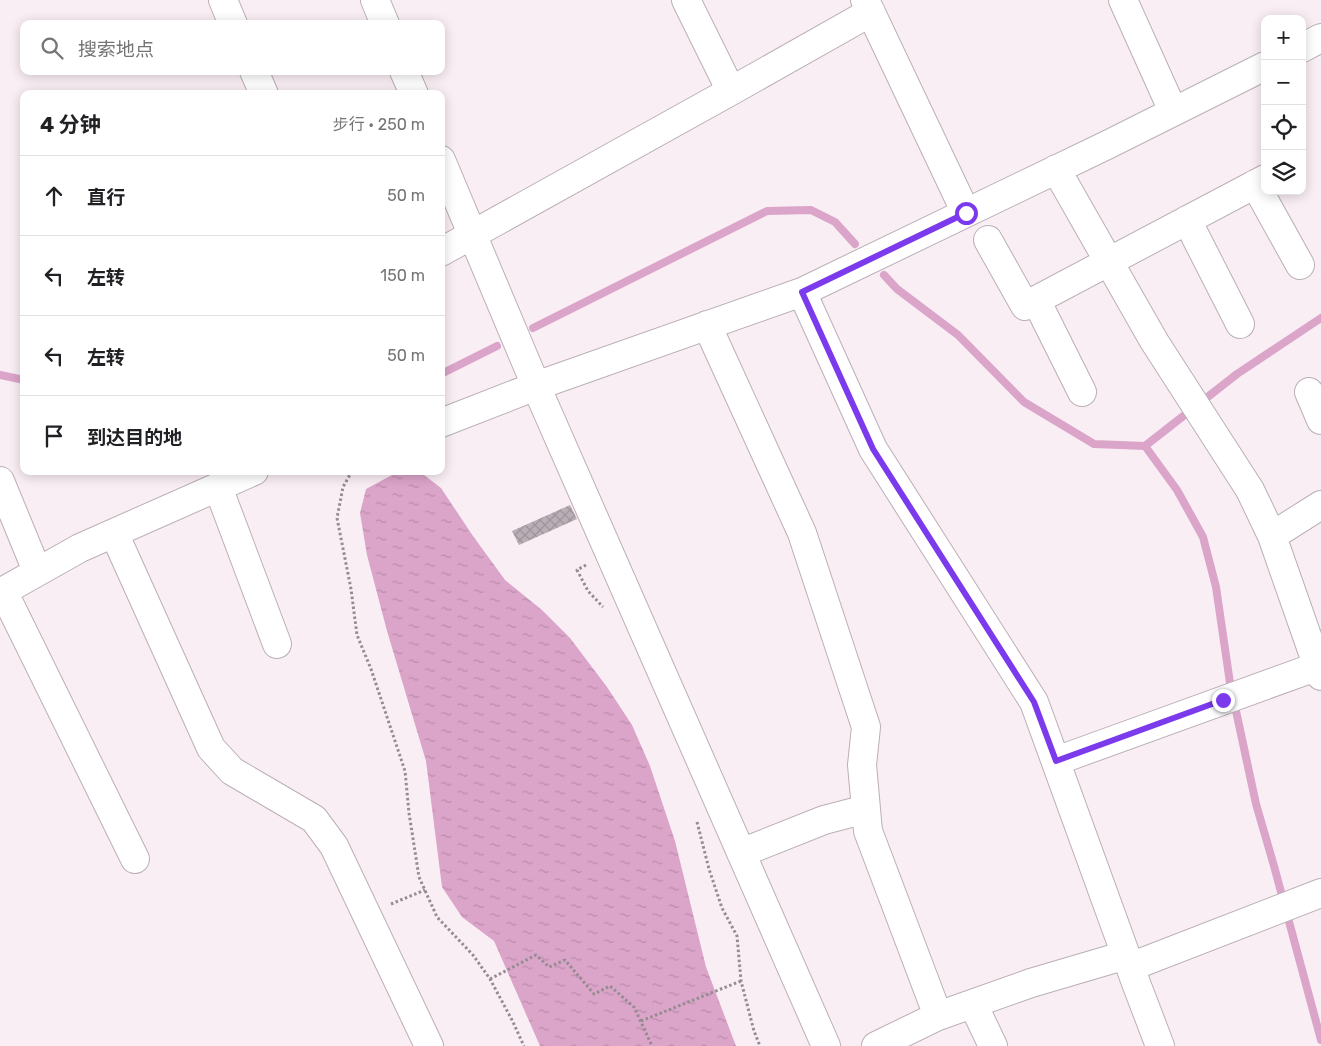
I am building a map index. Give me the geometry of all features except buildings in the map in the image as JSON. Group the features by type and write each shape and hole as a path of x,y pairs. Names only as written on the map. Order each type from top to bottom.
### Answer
{"street":[{"path":"222,0 231,20"},
{"path":"375,0 383,20"},
{"path":"686,0 731,91"},
{"path":"1123,0 1173,111"},
{"path":"445,250 731,91 868,6 966,213"},
{"path":"1306,46 1321,38"},
{"path":"445,421 536,386 802,292 1261,68"},
{"path":"256,75 262,90"},
{"path":"406,75 412,90"},
{"path":"1056,169 1154,341 1250,490 1272,536 1320,669 1233,696 1056,761"},
{"path":"445,170 608,552 826,1046"},
{"path":"988,240 1025,306 1260,182 1300,265"},
{"path":"1187,220 1240,324"},
{"path":"802,292 873,449 1034,702 1160,1046"},
{"path":"1036,300 1082,392"},
{"path":"707,326 802,533 866,727 862,765 868,831 938,1016"},
{"path":"1309,392 1321,420"},
{"path":"134,859 2,592 80,548 245,475"},
{"path":"0,481 37,571"},
{"path":"218,487 277,644"},
{"path":"1272,536 1321,505"},
{"path":"114,533 211,748 232,771 314,819 334,846 429,1046"},
{"path":"741,853 824,820 866,809"},
{"path":"876,1046 938,1016 1031,983 1128,961 1321,893"},
{"path":"973,1004 994,1046"}],"path":[{"path":"350,475 343,487 337,518 351,589 357,635 371,669 405,771 409,813 419,877 437,917 474,955 490,979 524,1046"},
{"path":"608,552 577,570 588,591 609,612"},
{"path":"697,821 722,908 737,936 741,981 754,1031 760,1046"},
{"path":"366,915 425,890"},
{"path":"490,979 536,955 549,967 565,960 594,994 610,986 634,1007 652,1046"},
{"path":"641,1021 741,981"}],"water":[{"path":"392,475 424,475 441,488 505,580 542,610 570,638 607,687 632,725 650,766 675,841 706,967 736,1046 540,1046 494,941 462,917 442,887 426,761 387,631 367,555 360,513 366,489"}],"waterway":[{"path":"533,328 767,211 811,210 835,222 855,244"},
{"path":"884,275 897,289 958,335 1024,402 1094,444 1145,446 1237,374 1321,318"},
{"path":"445,372 497,346"},
{"path":"0,375 20,379"},
{"path":"1145,446 1177,490 1203,537 1216,587 1230,683 1256,804 1321,1040"}],"route":[{"path":"966,213 802,292 873,449 1034,702 1056,761 1223,700"}]}
